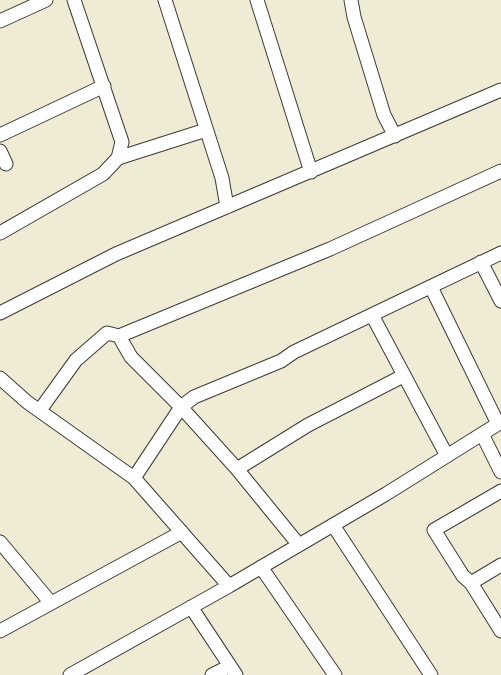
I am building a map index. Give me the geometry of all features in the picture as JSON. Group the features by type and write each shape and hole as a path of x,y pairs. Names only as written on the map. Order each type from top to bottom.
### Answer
{"street":[{"path":"0,21 46,0"},
{"path":"0,233 103,174 118,158 122,142 74,0"},
{"path":"165,0 222,178 227,207"},
{"path":"257,0 311,172"},
{"path":"351,0 354,17 384,115 395,136"},
{"path":"0,135 104,86"},
{"path":"0,313 116,254 501,90"},
{"path":"118,158 206,130"},
{"path":"0,151 6,164"},
{"path":"40,410 76,360 108,333 119,336 330,249 501,172"},
{"path":"134,478 181,406 194,397 281,361 294,352 501,253"},
{"path":"481,262 501,301"},
{"path":"70,675 299,545 500,423 431,287"},
{"path":"372,315 403,376 447,456"},
{"path":"119,336 131,357 181,406 237,469 299,545"},
{"path":"237,469 308,425 403,376"},
{"path":"0,378 40,410 134,478 229,586"},
{"path":"482,434 501,472"},
{"path":"501,491 434,530 464,576 471,583 501,631"},
{"path":"333,525 431,675"},
{"path":"0,632 182,532"},
{"path":"0,542 51,603"},
{"path":"471,583 501,565"},
{"path":"261,567 335,675"},
{"path":"191,607 233,670 212,675"}]}
